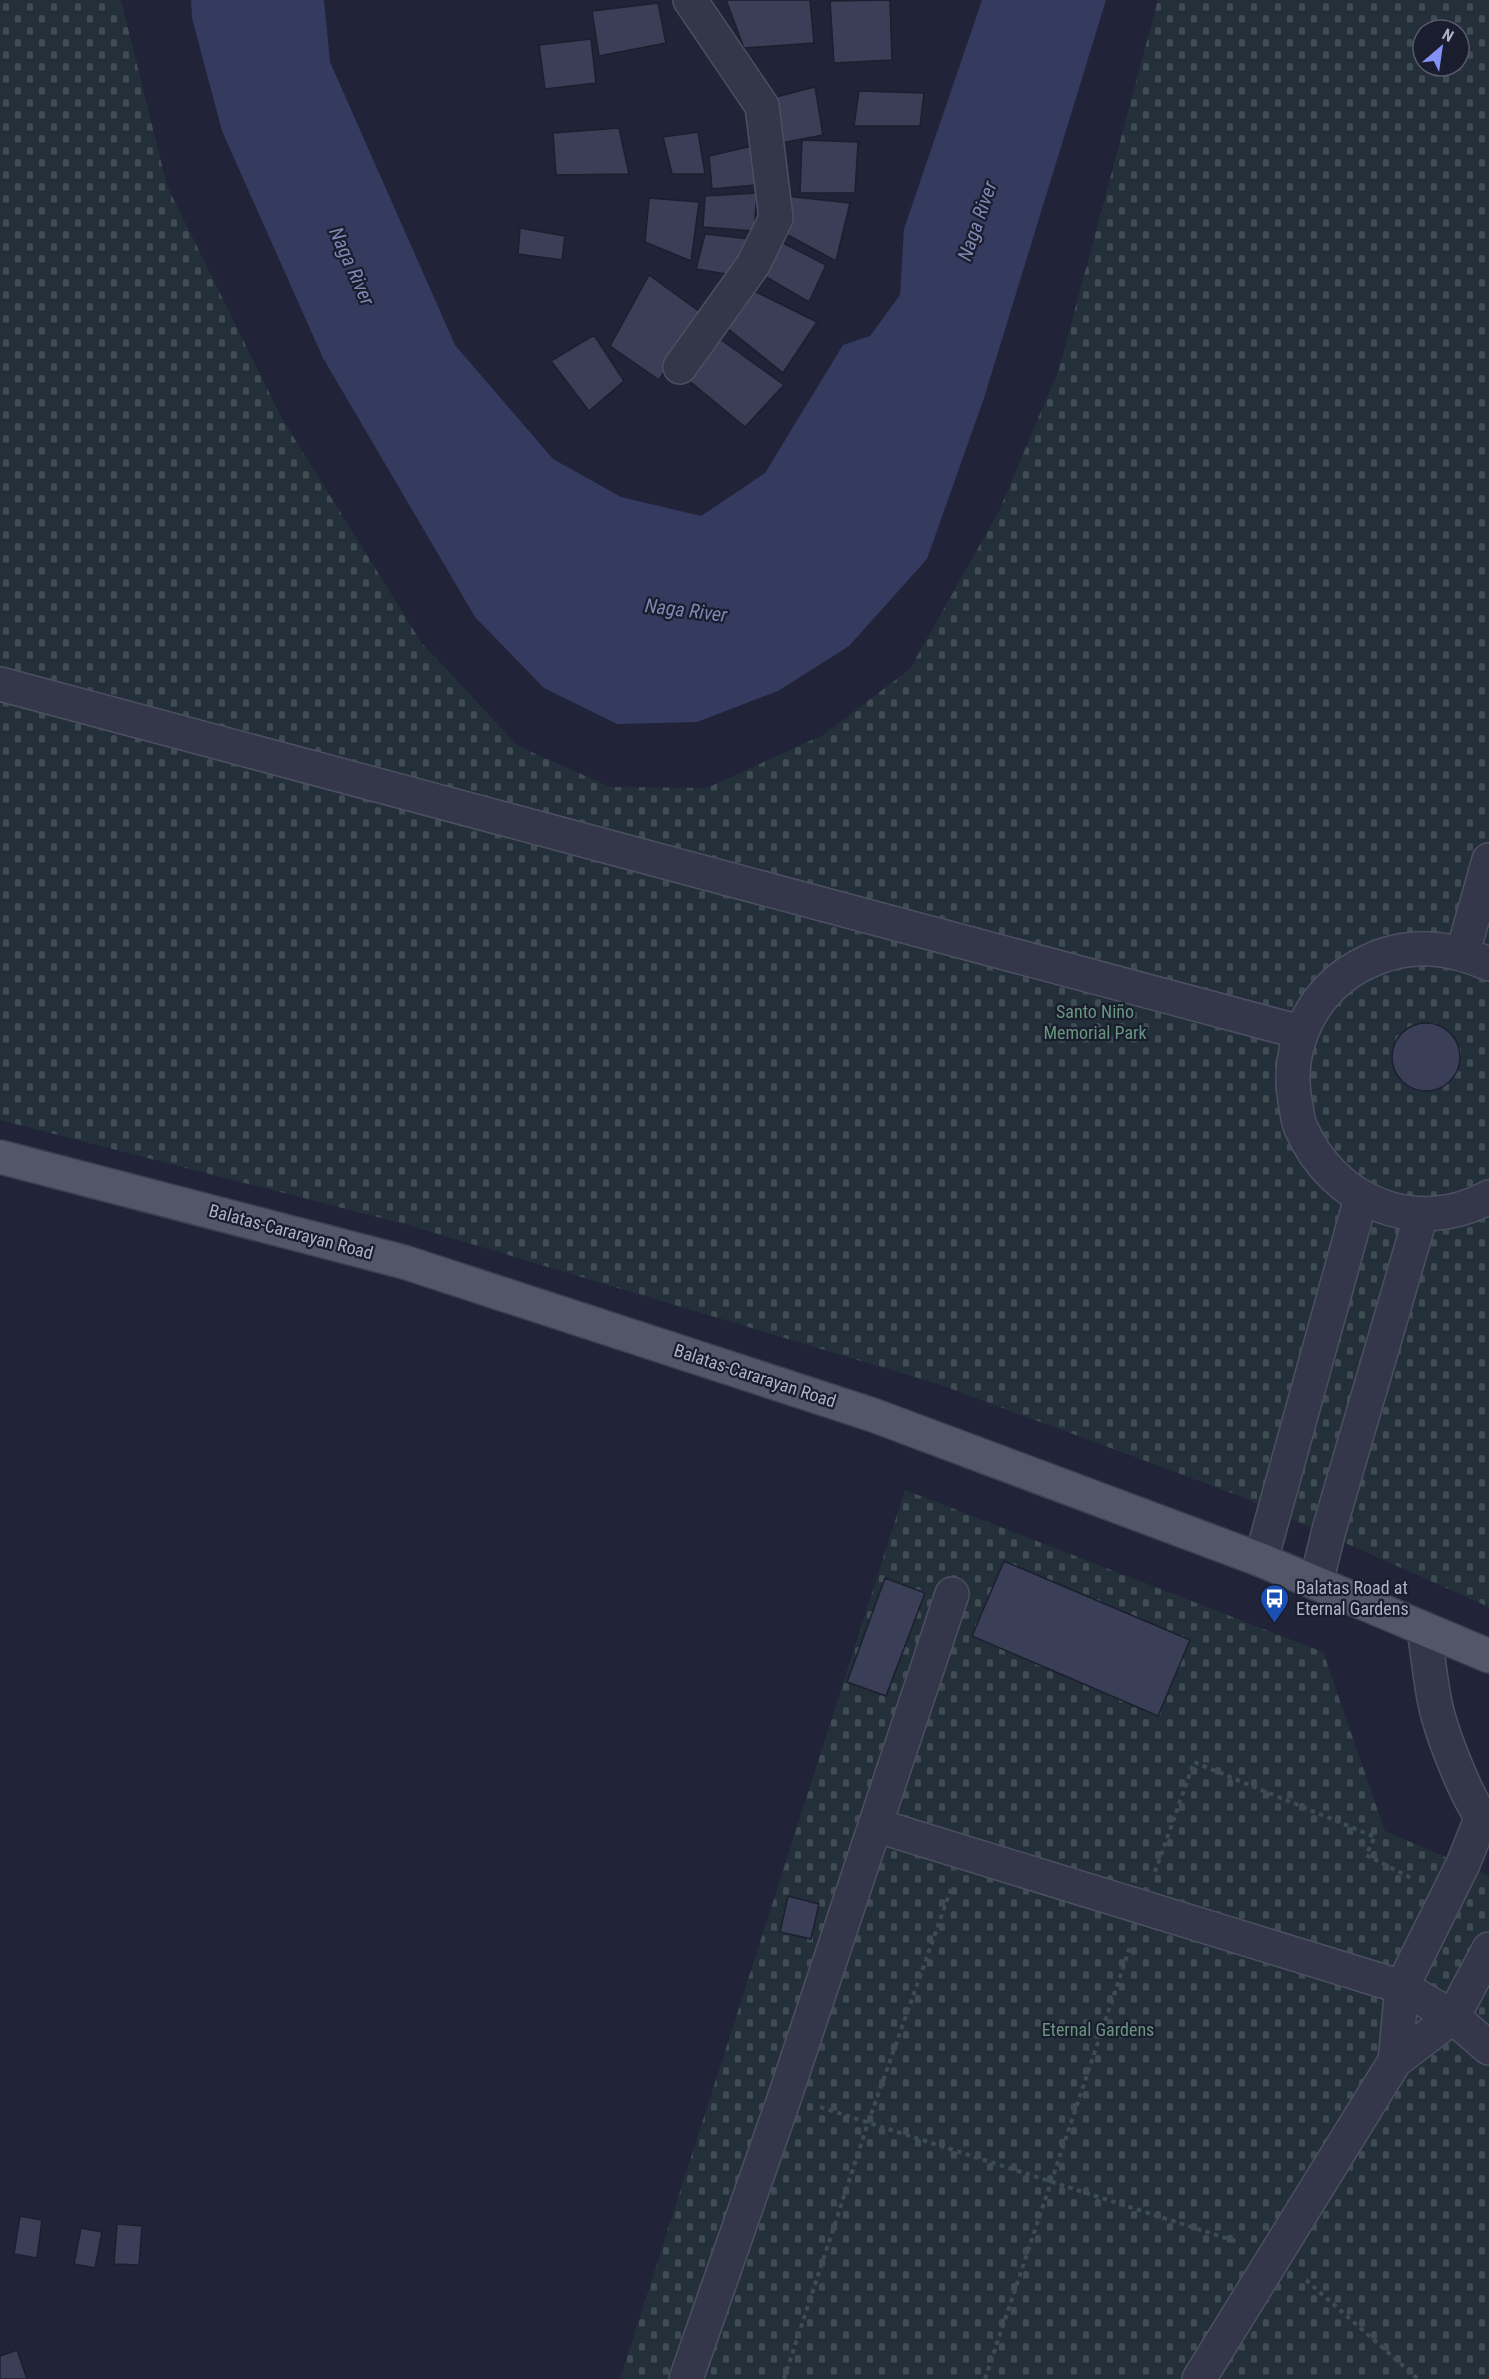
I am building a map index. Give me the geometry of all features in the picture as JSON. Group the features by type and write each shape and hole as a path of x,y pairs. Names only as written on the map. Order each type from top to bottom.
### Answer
{"main road":[{"name":"Balatas-Cararayan Road","path":"0,1157 404,1262 873,1415 1262,1560 1489,1656"}],"street":[{"path":"680,367 753,266 776,218 762,106 690,0"},
{"path":"0,684 1300,1032"},
{"path":"1489,860 1476,958 1424,947 1414,948 1385,953 1348,971 1320,998 1300,1032 1292,1079 1300,1126 1324,1168 1361,1198 1390,1210 1422,1215 1469,1208 1489,1197"},
{"path":"1262,1560 1361,1198"},
{"path":"1316,1583 1329,1530 1422,1215"},
{"path":"686,2379 785,2096 952,1594"},
{"path":"1395,2061 1402,1987 1485,1822 1465,1786 1436,1706 1424,1630"},
{"path":"875,1826 1402,1987 1453,2017 1489,2048"},
{"path":"1200,2379 1395,2061 1453,2017 1489,1949"}],"path":[{"path":"985,2379 1194,1762 1375,1837 1366,1855 1448,1896"},
{"path":"784,2379 868,2123 964,1853"},
{"path":"785,2096 1277,2255 1418,2379"}],"green space":[{"name":"Santo Niño Memorial Park","path":"0,0 121,0 167,186 281,417 421,642 518,746 610,787 707,788 823,735 910,669 999,511 1059,369 1158,0 1489,0 1489,1607 1240,1496 938,1384 408,1225 0,1120"},
{"name":"Eternal Gardens","path":"905,1490 1323,1652 1385,1831 1489,1876 1489,2379 620,2379"}],"water":[{"name":"Naga River","path":"191,0 324,0 330,62 455,345 553,459 621,497 701,516 765,473 843,345 870,336 900,295 904,229 982,0 1106,0 984,398 927,559 849,646 778,691 697,722 617,724 544,688 475,617 323,358 222,131 192,18"}],"building":[{"path":"726,0 810,0 814,43 744,48"},
{"path":"890,0 892,60 834,63 830,1"},
{"path":"658,3 666,43 599,56 592,11"},
{"path":"591,39 596,83 545,89 539,45"},
{"path":"815,87 823,135 781,143 768,99"},
{"path":"859,91 924,93 920,126 854,126"},
{"path":"619,128 629,174 556,175 553,133"},
{"path":"698,132 705,174 672,174 663,137"},
{"path":"802,140 858,142 855,193 800,193"},
{"path":"752,146 755,185 712,189 709,156"},
{"path":"757,193 754,231 703,227 705,196"},
{"path":"786,196 850,203 836,261 786,234"},
{"path":"649,198 699,202 691,261 645,242"},
{"path":"520,228 565,236 562,260 518,254"},
{"path":"705,234 750,239 738,276 696,269"},
{"path":"777,240 826,265 809,302 758,272"},
{"path":"649,275 700,312 659,380 610,346"},
{"path":"752,290 817,322 783,373 726,327"},
{"path":"594,335 624,381 589,411 551,361"},
{"path":"720,339 784,385 745,427 687,379"},
{"path":"1426,1023 1439,1026 1450,1033 1457,1044 1460,1057 1457,1070 1450,1081 1439,1088 1426,1091 1413,1088 1402,1081 1395,1070 1392,1057 1395,1044 1402,1033 1413,1026"},
{"path":"1004,1561 1190,1640 1158,1716 972,1636"},
{"path":"885,1578 925,1593 886,1696 847,1682"},
{"path":"788,1896 819,1904 811,1939 780,1932"},
{"path":"20,2216 42,2220 37,2258 14,2254"},
{"path":"117,2224 142,2226 139,2265 114,2264"},
{"path":"81,2228 102,2232 95,2268 74,2264"},
{"path":"17,2350 27,2379 0,2379 0,2356"}],"place":[{"name":"Balatas Road at Eternal Gardens","path":"1275,1624"}]}
